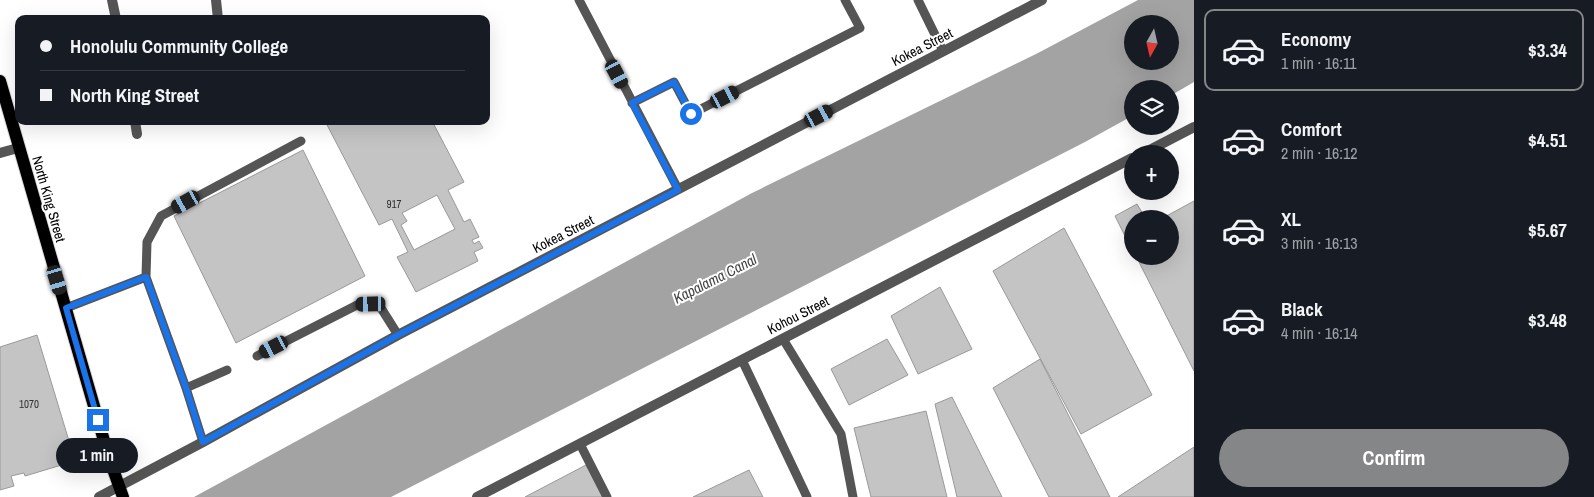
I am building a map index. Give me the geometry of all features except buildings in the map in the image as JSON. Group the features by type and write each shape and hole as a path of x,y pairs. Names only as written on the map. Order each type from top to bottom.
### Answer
{"main road":[{"name":"North King Street","path":"0,81 109,458 121,492"}],"street":[{"path":"112,0 115,15"},
{"path":"216,0 218,15"},
{"name":"Kokea Street","path":"99,497 121,492 203,442 398,335 1042,0"},
{"path":"136,125 137,134"},
{"path":"1159,145 1194,127"},
{"path":"0,153 18,148"},
{"name":"Kohou Street","path":"477,497 1124,162"}],"lane":[{"path":"578,0 678,190"},
{"path":"632,103 674,82 691,114 860,28 845,0"},
{"path":"918,0 943,51"},
{"path":"203,442 186,388 146,277 147,242 161,216 301,141"},
{"path":"66,308 146,277"},
{"path":"257,356 359,304 371,304 381,308 398,335"},
{"path":"783,339 841,434 853,497"},
{"path":"742,360 807,497"},
{"path":"186,388 227,370"},
{"path":"580,444 608,497"}],"water":[{"name":"Kapalama Canal","path":"1138,0 1194,0 1194,82 1179,91 1179,80 1124,80 1124,120 391,497 194,497 752,193 1038,53"}],"route":[{"path":"98,420 66,308 146,277 186,388 203,442 398,335 678,190 632,103 674,82 691,114"}]}
